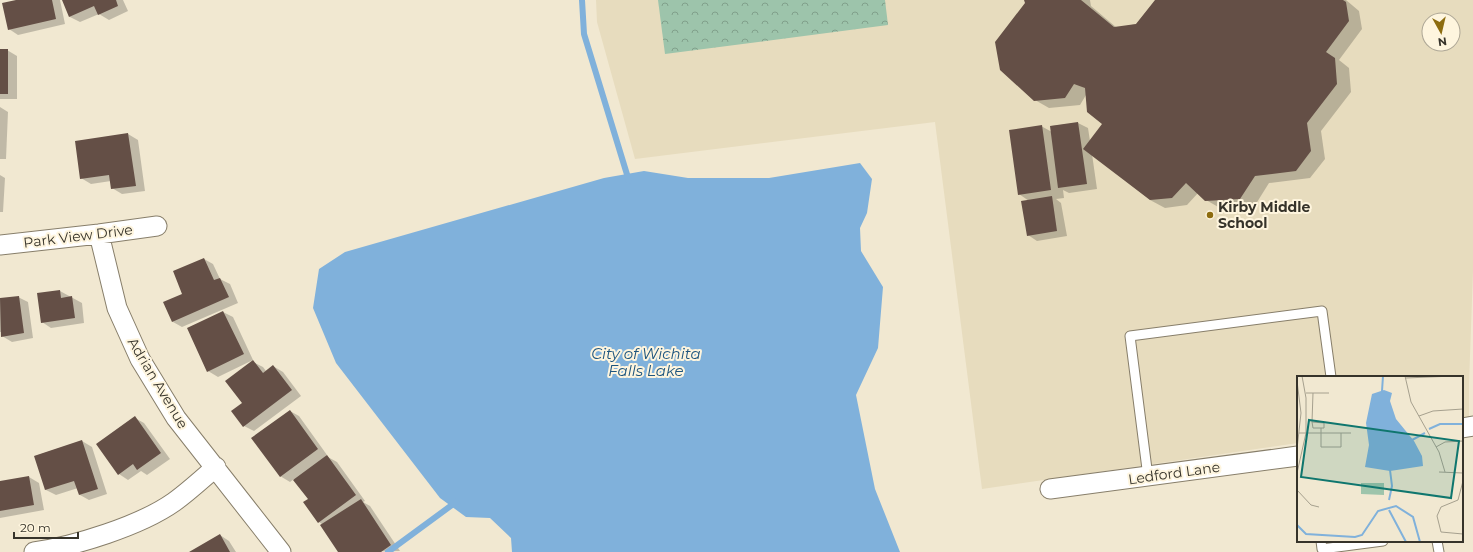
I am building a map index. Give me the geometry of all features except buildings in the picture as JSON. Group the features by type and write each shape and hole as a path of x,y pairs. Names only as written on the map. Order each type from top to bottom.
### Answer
{"street":[{"name":"Park View Drive","path":"0,245 157,226"},
{"name":"Adrian Avenue","path":"99,234 117,308 140,359 176,418 281,552"},
{"path":"1463,428 1473,426"},
{"name":"Ledford Lane","path":"1050,489 1297,456"},
{"path":"34,552 72,544 137,522 173,503 216,468"}],"lane":[{"path":"1148,477 1130,336 1322,311 1331,376"},
{"path":"1321,542 1322,549 1375,542"},
{"path":"1437,542 1439,552"}],"shaded area":[{"name":"Kirby Middle School","path":"596,0 1473,0 1473,271 1469,418 1463,419 1463,376 1297,376 1297,443 982,489 935,122 635,159 597,22"}],"green space":[{"path":"658,0 885,0 888,25 665,54"}],"water":[{"name":"City of Wichita Falls Lake","path":"860,163 872,179 867,213 860,228 861,251 883,287 878,348 856,395 875,489 900,552 512,552 511,538 490,518 466,517 440,498 336,363 313,308 319,269 345,252 604,178 644,171 688,178 769,178"}],"waterway":[{"path":"582,0 584,34 629,181"},
{"path":"388,552 456,502"}],"place":[{"name":"Kirby Middle School","path":"1210,215"}]}
